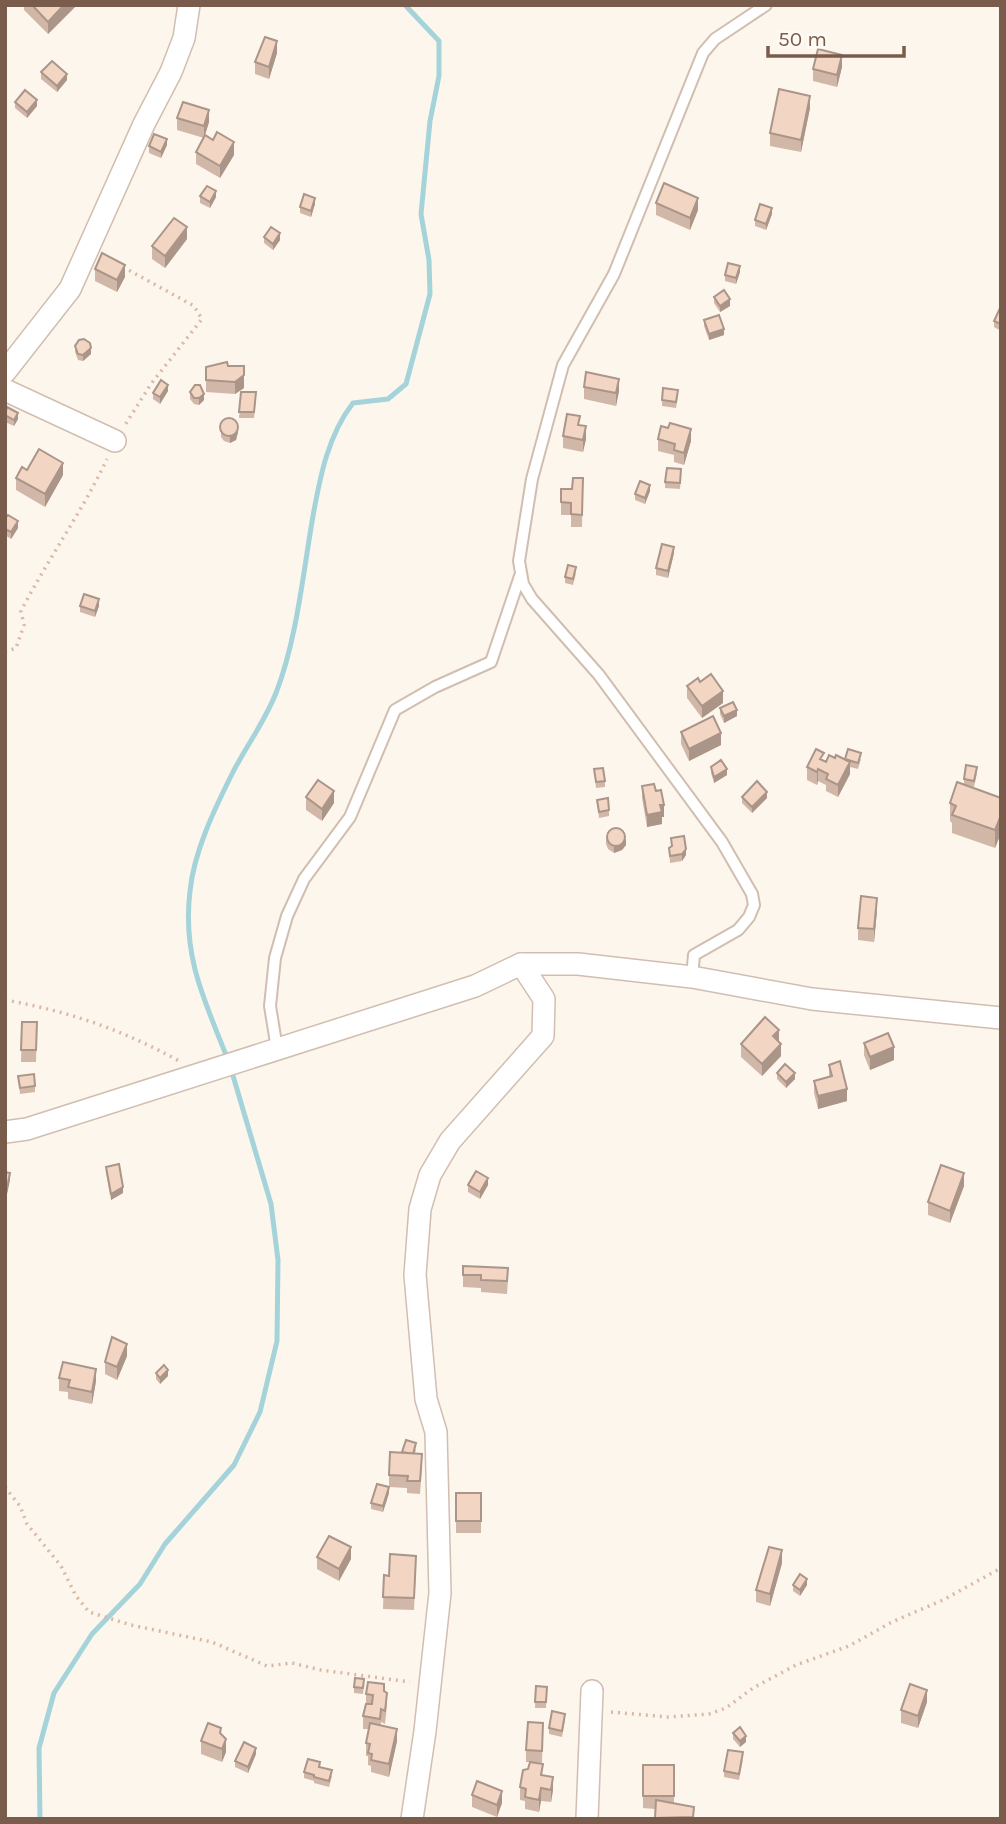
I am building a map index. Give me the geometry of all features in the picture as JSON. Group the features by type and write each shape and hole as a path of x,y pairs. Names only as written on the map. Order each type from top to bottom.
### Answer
{"street":[{"path":"5,372 70,289 144,124 171,72 184,38 189,5"},
{"path":"5,390 115,441"},
{"path":"412,1819 440,1592 436,1432 426,1399 415,1275 420,1209 430,1175 450,1141 542,1036 544,999 522,964"},
{"path":"5,1132 27,1129 475,986 522,964 578,964 692,977 812,999 1001,1018"},
{"path":"587,1819 592,1701"}],"lane":[{"path":"692,977 694,955 738,930 749,917 754,905 752,894 722,842 599,675 532,599 523,584 519,561 532,479 563,365 614,274 703,53 715,38 766,5"},
{"path":"270,1051 270,1006 275,958 287,916 304,879 350,817 395,710 435,687 491,662 521,574"}],"path":[{"path":"5,652 16,648 24,625 21,611 90,494 115,441 151,384 202,319 194,306 89,247"},
{"path":"5,1000 69,1013 142,1040 197,1073"},
{"path":"5,1488 20,1506 27,1524 61,1566 76,1596 89,1612 139,1627 212,1642 267,1666 292,1663 321,1670 430,1686"},
{"path":"592,1701 668,1717 709,1714 726,1708 753,1688 796,1665 849,1646 1001,1568"}],"building":[{"path":"32,5 64,5 48,22"},
{"path":"265,37 277,41 269,67 255,62"},
{"path":"818,49 842,55 837,75 813,69"},
{"path":"52,61 67,74 57,86 41,72"},
{"path":"779,89 810,96 801,140 770,133"},
{"path":"25,90 37,100 27,112 15,102"},
{"path":"183,102 209,110 204,126 177,118"},
{"path":"217,132 234,142 220,166 196,152 205,135 213,140"},
{"path":"154,134 167,139 161,152 149,146"},
{"path":"664,183 698,198 690,218 656,203"},
{"path":"207,186 216,191 210,202 200,196"},
{"path":"304,194 315,198 311,211 300,207"},
{"path":"760,204 772,208 766,224 755,220"},
{"path":"174,218 187,227 165,256 152,246"},
{"path":"271,227 280,233 273,244 264,237"},
{"path":"102,253 125,265 117,280 95,269"},
{"path":"728,263 740,266 736,278 725,275"},
{"path":"724,290 730,299 720,306 714,297"},
{"path":"1001,306 1001,324 994,321"},
{"path":"719,315 724,329 709,334 704,320"},
{"path":"84,339 90,343 91,348 83,355 78,354 75,346 79,340"},
{"path":"227,362 228,366 244,366 244,375 235,382 206,380 206,367"},
{"path":"586,372 619,379 616,393 584,387"},
{"path":"161,380 168,385 160,397 153,393"},
{"path":"195,385 200,385 204,394 199,398 194,398 190,392"},
{"path":"663,388 678,390 676,402 662,400"},
{"path":"241,392 256,392 254,412 239,412"},
{"path":"7,407 18,413 14,420 5,415"},
{"path":"567,414 580,416 578,425 586,426 583,440 563,436"},
{"path":"229,418 235,421 238,427 235,433 229,436 223,433 220,427 223,421"},
{"path":"670,423 691,429 684,453 674,450 675,444 658,439 661,426 668,428"},
{"path":"39,449 63,463 45,494 16,478 22,467 27,470"},
{"path":"667,468 681,469 680,483 665,482"},
{"path":"573,478 583,478 582,515 571,514 571,503 561,502 561,489 572,489"},
{"path":"640,481 650,485 645,498 635,494"},
{"path":"8,515 18,521 11,532 5,529 5,518"},
{"path":"662,544 674,547 668,571 656,568"},
{"path":"568,565 576,567 573,579 565,577"},
{"path":"84,594 99,599 95,611 80,606"},
{"path":"711,674 723,691 702,706 687,686 698,678 700,682"},
{"path":"733,702 737,710 724,716 720,708"},
{"path":"713,716 721,733 689,749 681,732"},
{"path":"816,749 824,753 820,759 826,762 829,755 835,758 836,755 850,762 838,785 826,779 828,774 807,767"},
{"path":"848,749 861,753 858,763 845,759"},
{"path":"721,760 727,769 714,777 711,767"},
{"path":"966,765 977,767 974,781 964,779"},
{"path":"603,768 605,781 596,782 594,769"},
{"path":"318,780 334,791 322,809 306,797"},
{"path":"757,781 767,792 752,807 742,797"},
{"path":"957,782 1001,798 1001,815 995,830 952,815 956,806 950,803"},
{"path":"654,784 656,791 661,790 664,805 660,805 662,812 647,815 642,786"},
{"path":"608,798 609,810 599,812 597,800"},
{"path":"612,828 620,828 625,837 623,844 612,846 607,841 607,833"},
{"path":"684,836 686,849 682,854 670,856 671,838"},
{"path":"861,896 877,898 874,929 858,928"},
{"path":"765,1017 779,1030 773,1036 781,1044 762,1064 741,1044"},
{"path":"22,1022 37,1022 36,1050 21,1050"},
{"path":"888,1033 894,1047 870,1057 864,1043"},
{"path":"840,1061 847,1089 818,1096 814,1081 832,1076 829,1065"},
{"path":"785,1064 795,1073 786,1082 777,1073"},
{"path":"34,1074 35,1086 20,1088 18,1076"},
{"path":"119,1164 123,1187 111,1194 106,1167"},
{"path":"941,1165 964,1173 950,1211 928,1202"},
{"path":"476,1171 488,1178 480,1192 468,1185"},
{"path":"5,1172 10,1173 6,1193 5,1192"},
{"path":"463,1266 508,1268 507,1281 481,1280 481,1275 463,1275"},
{"path":"112,1337 127,1344 117,1367 105,1362"},
{"path":"63,1362 96,1369 92,1392 68,1387 70,1380 59,1378"},
{"path":"164,1365 168,1370 160,1378 156,1373"},
{"path":"406,1440 416,1443 413,1454 402,1452"},
{"path":"390,1452 422,1454 420,1481 407,1481 408,1476 389,1475"},
{"path":"377,1484 389,1487 383,1506 371,1503"},
{"path":"456,1493 481,1493 481,1521 456,1521"},
{"path":"329,1536 351,1547 339,1569 317,1557"},
{"path":"769,1547 782,1550 770,1594 756,1590"},
{"path":"390,1554 416,1556 414,1598 383,1597 384,1575 389,1576"},
{"path":"800,1574 807,1579 800,1590 793,1585"},
{"path":"355,1678 364,1679 363,1688 354,1687"},
{"path":"368,1682 384,1684 384,1691 387,1693 385,1711 381,1709 380,1719 363,1716 366,1704 372,1704 373,1695 366,1694"},
{"path":"910,1684 927,1690 918,1716 901,1710"},
{"path":"536,1686 547,1687 546,1702 535,1702"},
{"path":"552,1711 565,1714 562,1731 549,1728"},
{"path":"528,1722 543,1723 542,1751 526,1750"},
{"path":"208,1723 221,1728 220,1733 226,1739 222,1749 201,1741"},
{"path":"370,1723 397,1729 389,1764 371,1760 372,1754 368,1753 370,1744 366,1743"},
{"path":"740,1727 746,1736 740,1741 733,1733"},
{"path":"244,1742 256,1748 248,1767 235,1761"},
{"path":"728,1750 743,1752 739,1774 724,1771"},
{"path":"308,1759 320,1762 319,1767 332,1770 329,1781 304,1772"},
{"path":"530,1762 543,1764 541,1775 553,1777 551,1790 541,1788 539,1800 525,1797 526,1789 520,1787 523,1770 528,1769"},
{"path":"643,1765 674,1765 674,1796 643,1796"},
{"path":"477,1781 502,1791 497,1805 472,1795"},
{"path":"656,1800 694,1807 693,1817 655,1818"}],"waterway":[{"path":"228,1060 192,958 188,915 192,876 206,830 219,800 267,713 283,672 294,628 319,486 331,443 344,415 353,403 388,399 406,384 430,294 429,260 421,214 430,121 439,76 439,41 405,5"},
{"path":"40,1819 39,1748 54,1693 92,1634 140,1584 165,1544 234,1465 260,1412 277,1341 278,1260 271,1204 231,1069"}]}
